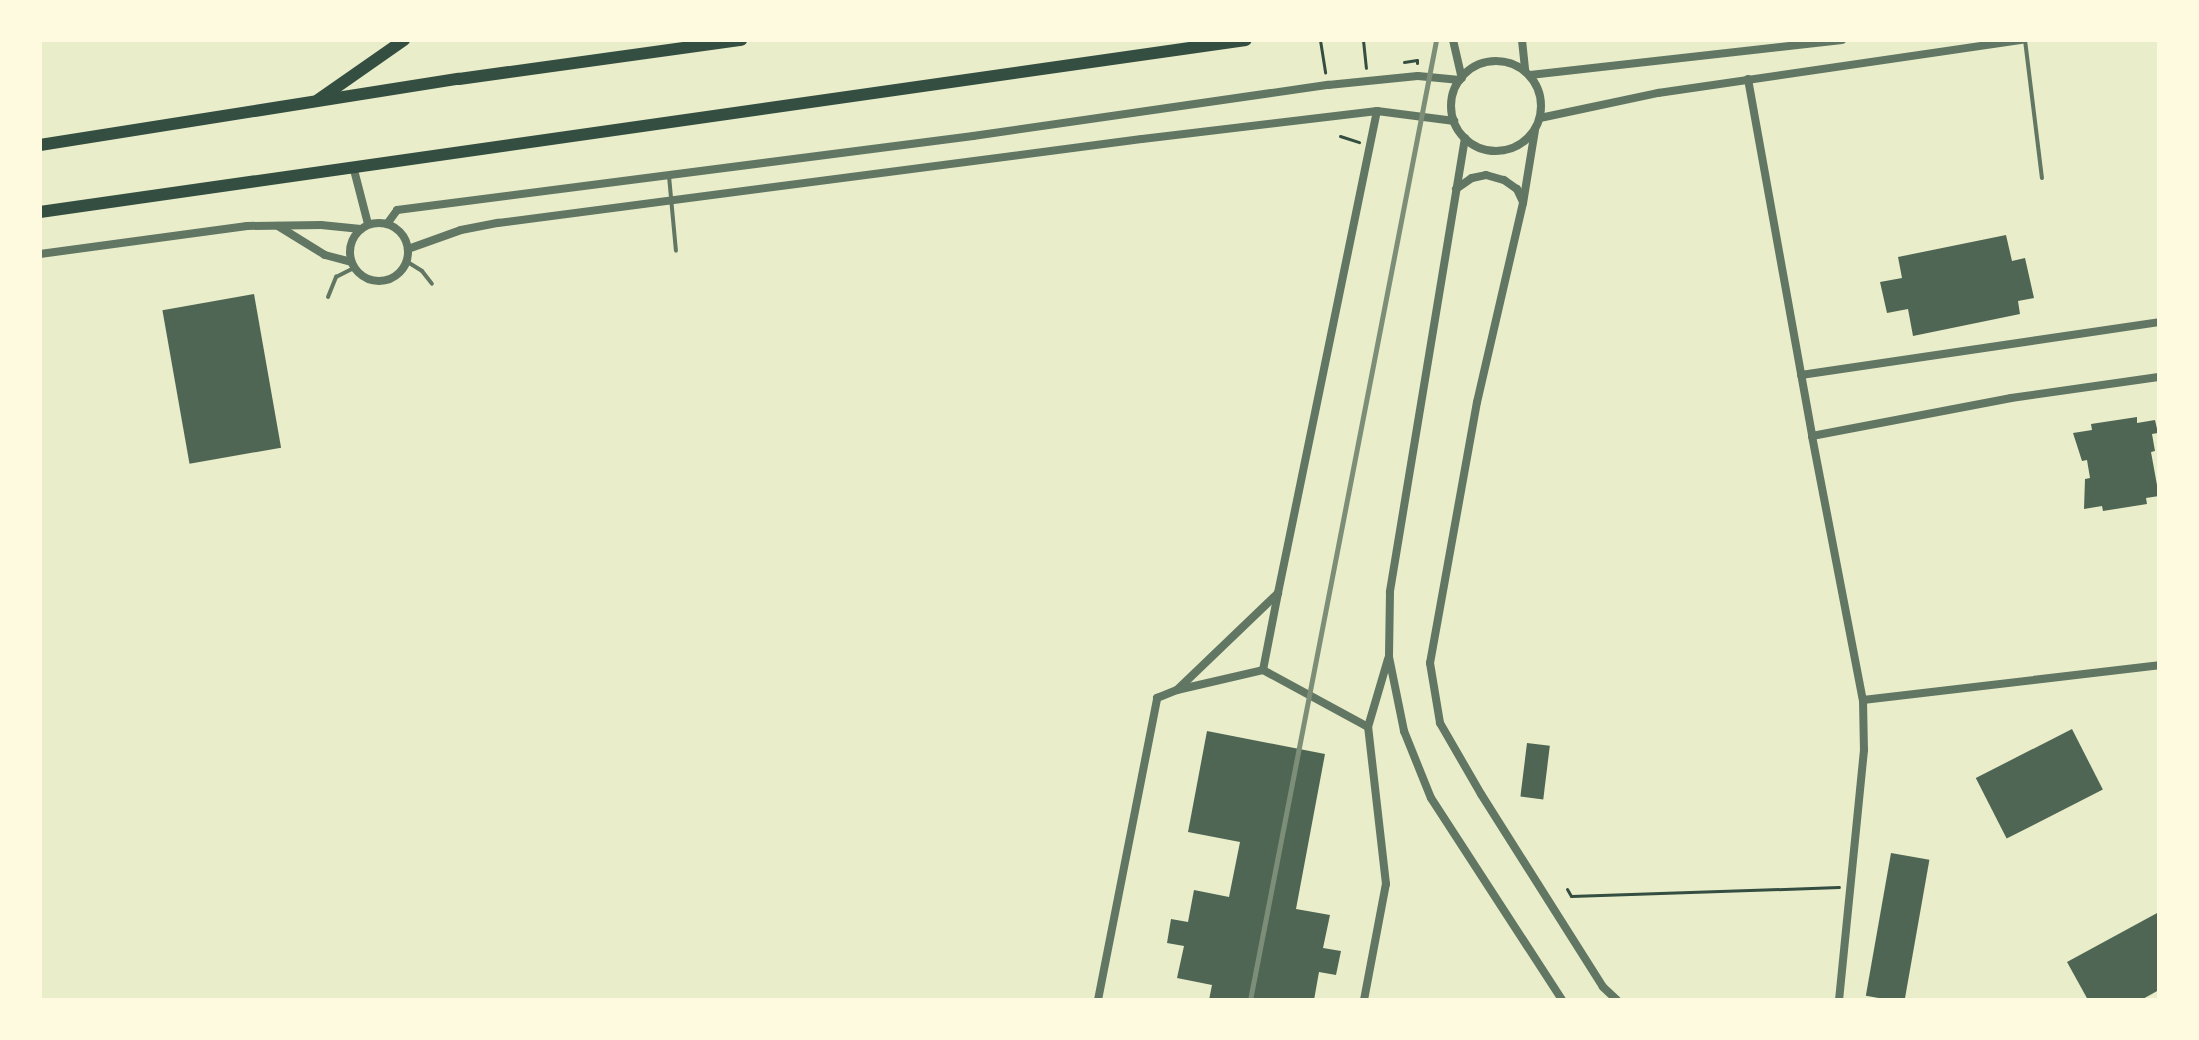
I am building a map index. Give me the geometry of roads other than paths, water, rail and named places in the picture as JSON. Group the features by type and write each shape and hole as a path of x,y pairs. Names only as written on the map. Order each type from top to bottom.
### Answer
{"highway":[{"path":"315,102 404,40"},
{"path":"40,145 741,40"},
{"path":"40,212 1246,40"}],"street":[{"path":"1453,40 1461,79"},
{"path":"1522,40 1528,73 1539,91 1540,118 1477,402 1430,663 1440,723 1481,794 1603,987 1617,1000"},
{"path":"1535,130 1526,140 1502,151 1488,151 1465,138 1454,121 1452,95 1461,79 1476,65 1489,61 1514,64 1528,73 1842,40"},
{"path":"1540,118 1592,105 1748,79 2023,40"},
{"path":"387,224 397,210 669,176 1328,85 1418,76 1461,79"},
{"path":"1748,79 1863,700 1864,750 1839,1000"},
{"path":"408,249 461,230 498,223 1377,111 1454,121"},
{"path":"1263,670 1377,111"},
{"path":"1465,138 1390,592 1389,657 1404,731 1431,798 1562,1000"},
{"path":"353,166 364,227 351,244 353,265"},
{"path":"1456,189 1472,178 1486,175 1504,180 1517,189 1523,203"},
{"path":"40,254 234,228 278,226 321,225 364,227 387,224 401,233 408,249 406,261 399,273 383,280 366,278 353,265 325,255 278,226"},
{"path":"1801,375 2159,322"},
{"path":"1812,436 2011,398 2159,377"},
{"path":"1177,690 1278,593"},
{"path":"1364,1000 1386,884 1368,727 1389,657"},
{"path":"1863,700 2159,665"},
{"path":"1098,1000 1157,698 1177,690 1263,670 1368,727"}],"lane":[{"path":"2023,40 2042,178"},
{"path":"669,176 676,251"},
{"path":"406,261 422,271 432,284"},
{"path":"328,297 336,277 353,265"}],"railway":[{"path":"1250,1000 1436,40"}]}
